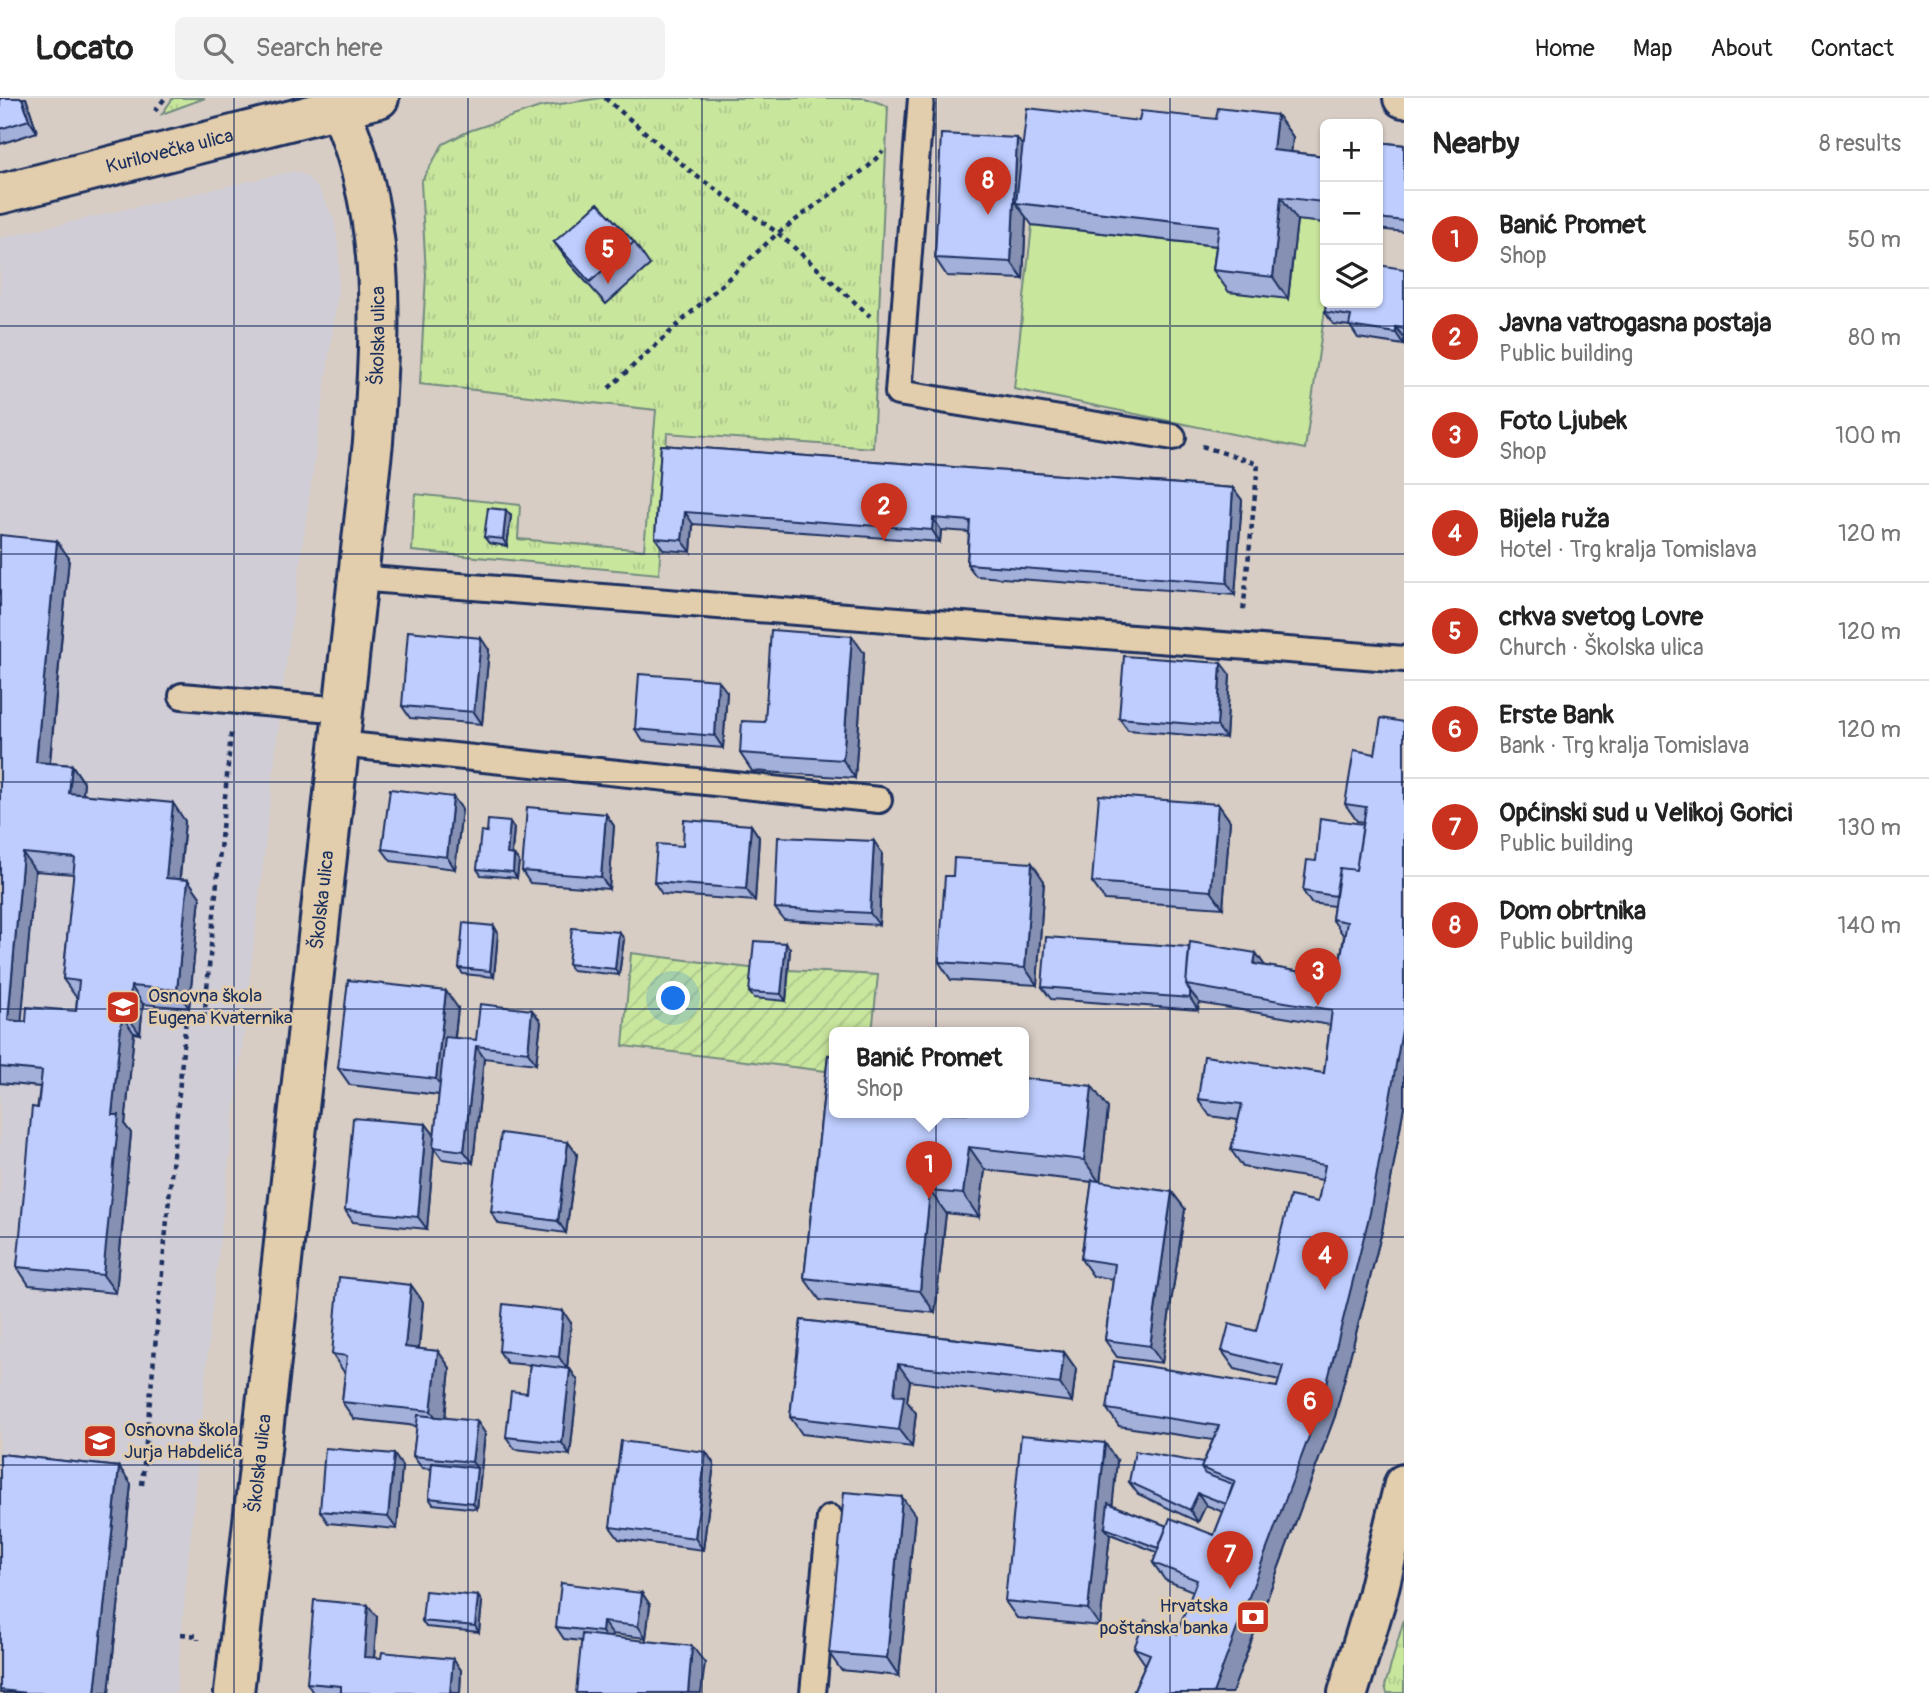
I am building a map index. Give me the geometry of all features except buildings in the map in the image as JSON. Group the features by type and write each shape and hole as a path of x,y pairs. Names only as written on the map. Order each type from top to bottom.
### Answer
{"street":[{"name":"Kurilovečka ulica","path":"0,194 338,104 379,98"},
{"name":"Školska ulica","path":"234,1693 373,442 379,346 379,268 374,223 338,104"},
{"path":"1349,1693 1376,1601 1404,1484"}],"lane":[{"path":"921,98 898,393 1173,437"},
{"path":"356,578 1404,659"},
{"path":"182,696 234,700 341,727 879,800"},
{"path":"813,1693 830,1518"}],"path":[{"path":"605,98 695,175 778,233 902,344"},
{"path":"609,388 778,233 869,166 886,146"},
{"path":"1173,437 1258,464 1240,645"},
{"path":"142,1485 186,1018 204,1020 234,700"}],"shaded area":[{"name":"Osnovna škola Eugena Kvaternika","path":"294,171 306,176 318,188 334,219 339,249 338,292 285,671 211,1318 176,1693 0,1693 0,238"}],"green space":[{"path":"173,98 205,98 162,114"},
{"path":"601,98 865,98 888,106 873,448 667,433 659,574 412,551 415,494 520,505 518,539 644,550 656,410 420,384 426,275 421,182 443,144 469,131 540,107"},
{"path":"1297,220 1320,222 1320,308 1325,308 1305,449 1014,389 1032,225 1234,248"},
{"path":"631,953 757,969 786,1000 789,970 878,975 873,1027 829,1027 829,1071 623,1046"},
{"path":"1404,1619 1404,1693 1387,1693 1385,1686"}],"place":[{"name":"Dom obrtnika","path":"988,215"},
{"name":"crkva svetog Lovre","path":"608,284"},
{"name":"Javna vatrogasna postaja","path":"884,541"},
{"name":"Foto Ljubek","path":"1318,1006"},
{"name":"Osnovna škola Eugena Kvaternika","path":"123,1007"},
{"name":"Banić Promet","path":"929,1199"},
{"name":"Bijela ruža","path":"1325,1290"},
{"name":"Erste Bank","path":"1310,1436"},
{"name":"Osnovna škola Jurja Habdelića","path":"100,1441"},
{"name":"Općinski sud u Velikoj Gorici","path":"1230,1589"},
{"name":"Hrvatska poštanska banka","path":"1253,1617"}]}
